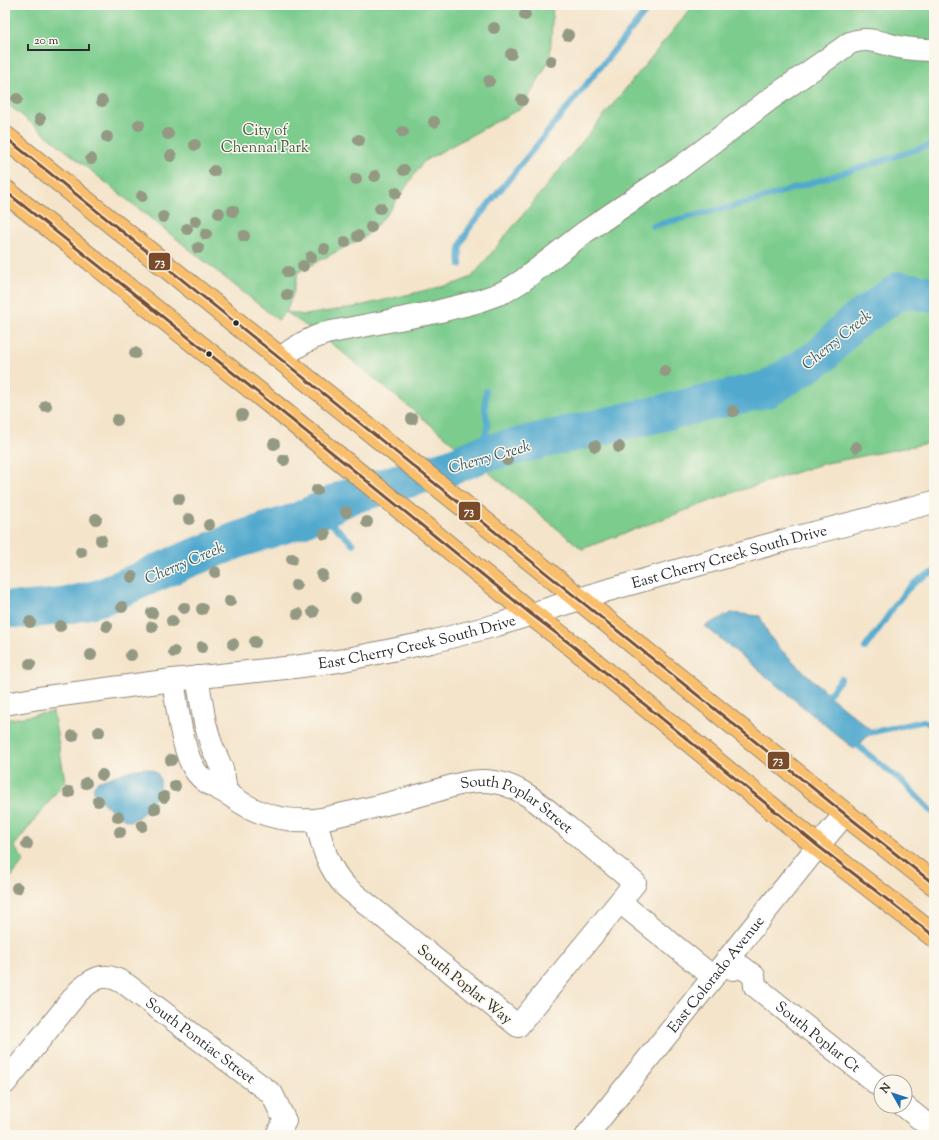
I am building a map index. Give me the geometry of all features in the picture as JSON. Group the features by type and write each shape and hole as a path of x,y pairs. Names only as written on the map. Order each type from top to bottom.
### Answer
{"main road":[{"path":"5,136 845,814 934,884"},
{"path":"5,191 277,408 531,614 573,646 818,846 934,936"}],"street":[{"path":"281,358 294,347 311,338 326,333 436,312 476,302 504,292 522,281 584,232 678,169 770,99 850,43 858,40 867,40 900,47 934,50"},
{"name":"East Cherry Creek South Drive","path":"5,704 173,680 294,667 364,656 431,642 829,528 934,502"},
{"path":"197,677 203,716 210,744 222,769 226,792"},
{"path":"173,680 187,752 196,773 206,781 252,808 276,817 294,820 316,820"},
{"path":"187,752 210,744"},
{"name":"South Poplar Street","path":"316,820 380,806 470,782 489,781 506,784 542,806 635,883"},
{"name":"East Colorado Avenue","path":"587,1135 724,970 818,846 845,814"},
{"name":"South Poplar Way","path":"316,820 323,846 338,879 518,1026 635,883"},
{"path":"620,902 724,970"},
{"name":"South Poplar Ct","path":"724,970 742,967 754,976 755,986 873,1081"},
{"name":"South Pontiac Street","path":"5,1083 78,992 90,982 103,976 117,978 272,1094 281,1128"},
{"path":"913,1113 934,1130"}],"green space":[{"name":"City of Chennai Park","path":"5,5 553,5 550,59 523,107 424,161 390,210 366,236 298,272 293,294 286,312 278,320 5,102"},
{"path":"694,5 934,5 934,442 822,464 735,492 582,549 336,347 286,312 305,315 355,307 457,283 472,277"},
{"path":"53,712 65,781 14,846 24,861 5,885 5,720"}],"water":[{"path":"731,613 760,616 768,634 779,648 832,698 865,725 870,730 869,735 854,749 705,626"},
{"path":"145,768 155,772 160,779 159,788 149,806 135,819 129,821 125,820 111,810 95,795 94,788 97,782 132,770"}],"waterway":[{"path":"460,265 459,254 461,245 470,227 651,5"},
{"path":"652,226 754,201 934,144"},
{"name":"Cherry Creek","path":"5,609 26,610 66,606 102,597 179,563 238,540 300,520 350,496 451,467 482,454 768,389 821,356 849,326 900,290 934,294"},
{"path":"466,461 481,444 488,427 485,407 486,391"},
{"path":"315,512 340,531 353,544"},
{"path":"865,648 895,605 912,585 926,575 934,572"},
{"path":"829,694 841,679"},
{"path":"869,733 924,721 934,727"},
{"path":"858,746 905,784 934,814"}],"transit line":[{"name":"73","path":"5,137 845,814 934,884"},
{"name":"73","path":"5,191 277,408 531,614 573,646 818,846 934,936"}]}
